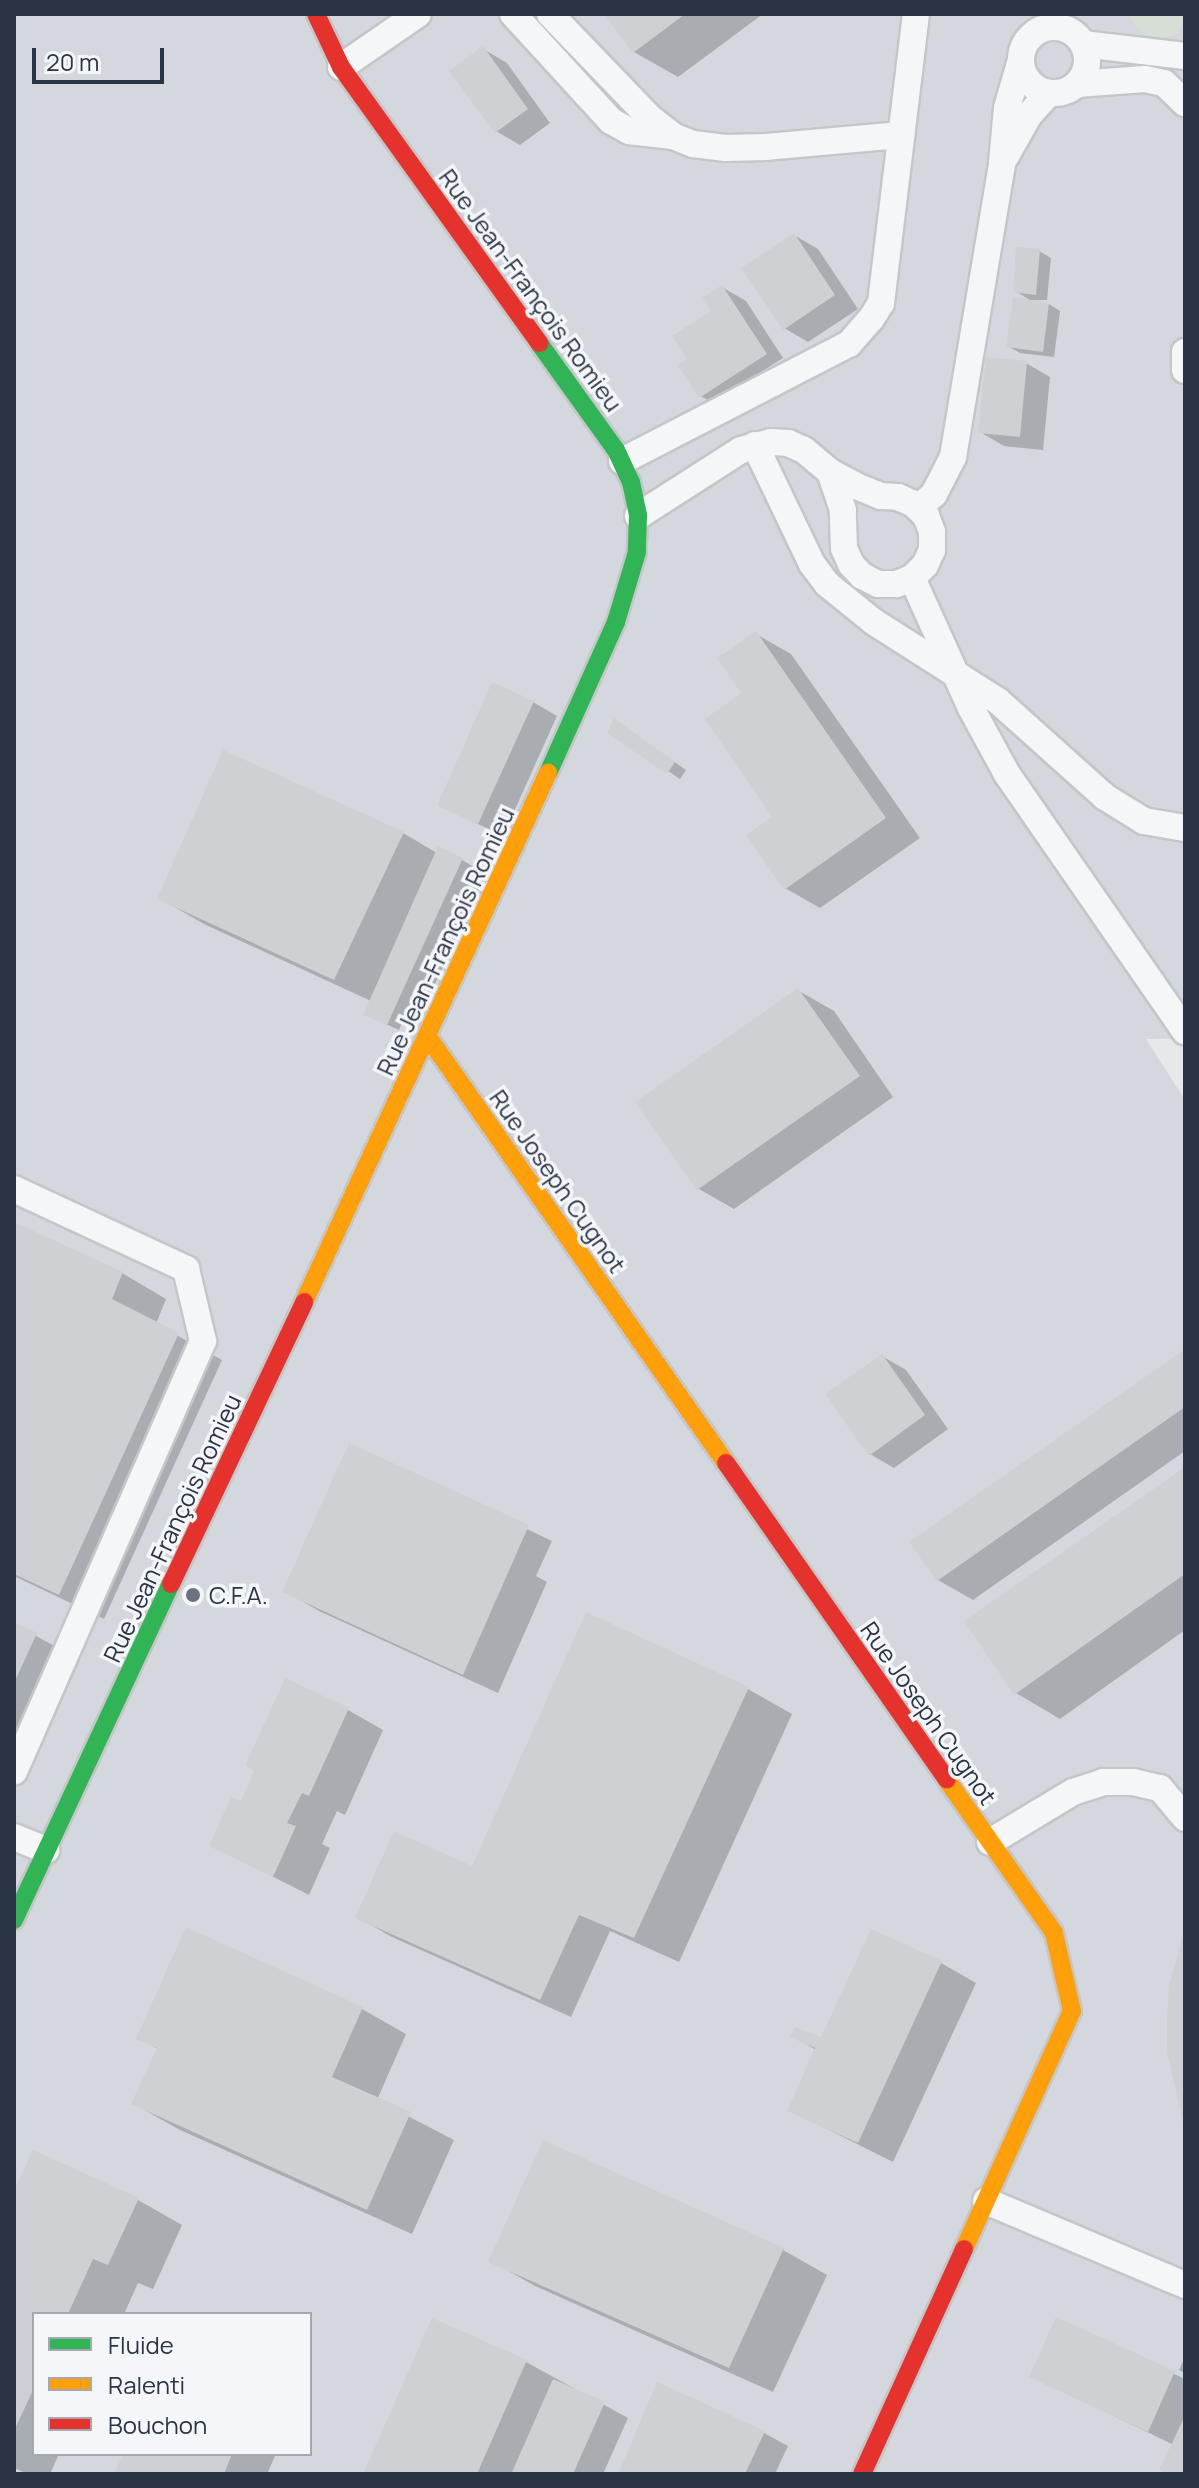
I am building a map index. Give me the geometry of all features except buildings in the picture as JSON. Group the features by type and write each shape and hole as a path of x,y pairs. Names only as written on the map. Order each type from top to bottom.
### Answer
{"street":[{"name":"Rue Jean-François Romieu","path":"14,1920 428,1037 616,622 637,552 638,516 631,482 622,461 341,67 316,14"},
{"name":"Rue Joseph Cugnot","path":"428,1037 1054,1933 1072,2011 862,2474"}],"lane":[{"path":"341,67 418,14"},
{"path":"513,14 611,121 629,131 673,136 693,144 726,148 901,135"},
{"path":"550,14 650,118 673,136"},
{"path":"622,461 849,344 862,333 881,303 916,14"},
{"path":"918,508 934,494 953,457 1002,163 1007,108 1022,49 1030,36 1043,29 1058,27 1072,33 1083,44 1087,57 1085,73 1077,84 1064,93 1049,93 1035,88 1024,77 1020,63"},
{"path":"1083,44 1185,56"},
{"path":"1077,84 1145,79 1164,83 1185,103"},
{"path":"1002,163 1029,115 1049,93"},
{"path":"1185,352 1185,370"},
{"path":"638,516 723,461 755,445 788,443 804,450 830,472 881,496 898,497 918,508 932,532 932,550 925,565 912,578 896,584 878,584 862,576 851,564 844,548 843,510 830,472"},
{"path":"755,445 812,564 827,584 874,622 998,701 1105,797 1144,821 1185,828"},
{"path":"912,578 1007,774 1185,1031"},
{"path":"14,1189 186,1269 203,1341 14,1771"},
{"path":"990,1842 1073,1792 1103,1782 1133,1782 1160,1788 1185,1818"},
{"path":"14,1837 47,1850"},
{"path":"986,2201 1185,2285"}],"shaded area":[{"path":"14,14 1185,14 1185,1039 1146,1039 1185,1100 1185,2474 14,2474"},
{"path":"1127,14 1185,14 1185,17 1176,35 1160,39 1143,34"}],"traffic: fast":[{"path":"539,343 616,450 631,482 638,516 637,552 616,622 548,773"},
{"path":"14,1920 171,1584"}],"traffic: slow":[{"path":"304,1302 548,773"},
{"path":"428,1037 726,1463"},
{"path":"947,1780 1054,1933 1072,2011 964,2249"}],"traffic: jam":[{"path":"316,14 341,67 539,343"},
{"path":"171,1584 304,1302"},
{"path":"726,1463 947,1780"},
{"path":"862,2474 964,2249"}],"place":[{"name":"C.F.A.","path":"193,1595"}]}
